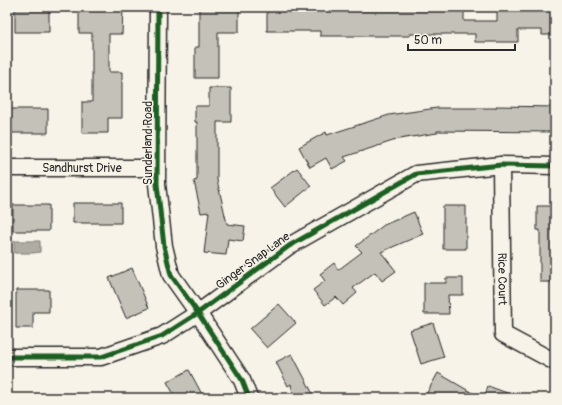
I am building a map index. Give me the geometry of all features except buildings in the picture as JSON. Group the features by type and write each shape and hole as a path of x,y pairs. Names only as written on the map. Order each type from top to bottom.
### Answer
{"street":[{"name":"Sunderland Road","path":"158,7 157,184 164,246 171,275 242,380 249,398"},
{"name":"Ginger Snap Lane","path":"7,357 101,357 162,336 198,313 289,246 416,174 500,165 555,166"},
{"name":"Rice Court","path":"500,165 503,334 555,362"},
{"name":"Sandhurst Drive","path":"7,168 157,168"}],"shaded area":[{"path":"14,241 40,241 40,252 14,253"}],"cycle path":[{"path":"158,7 157,184 164,246 171,275 242,380 249,398"},
{"path":"7,357 101,357 162,336 198,313 289,246 416,174 501,165 555,166"}]}
